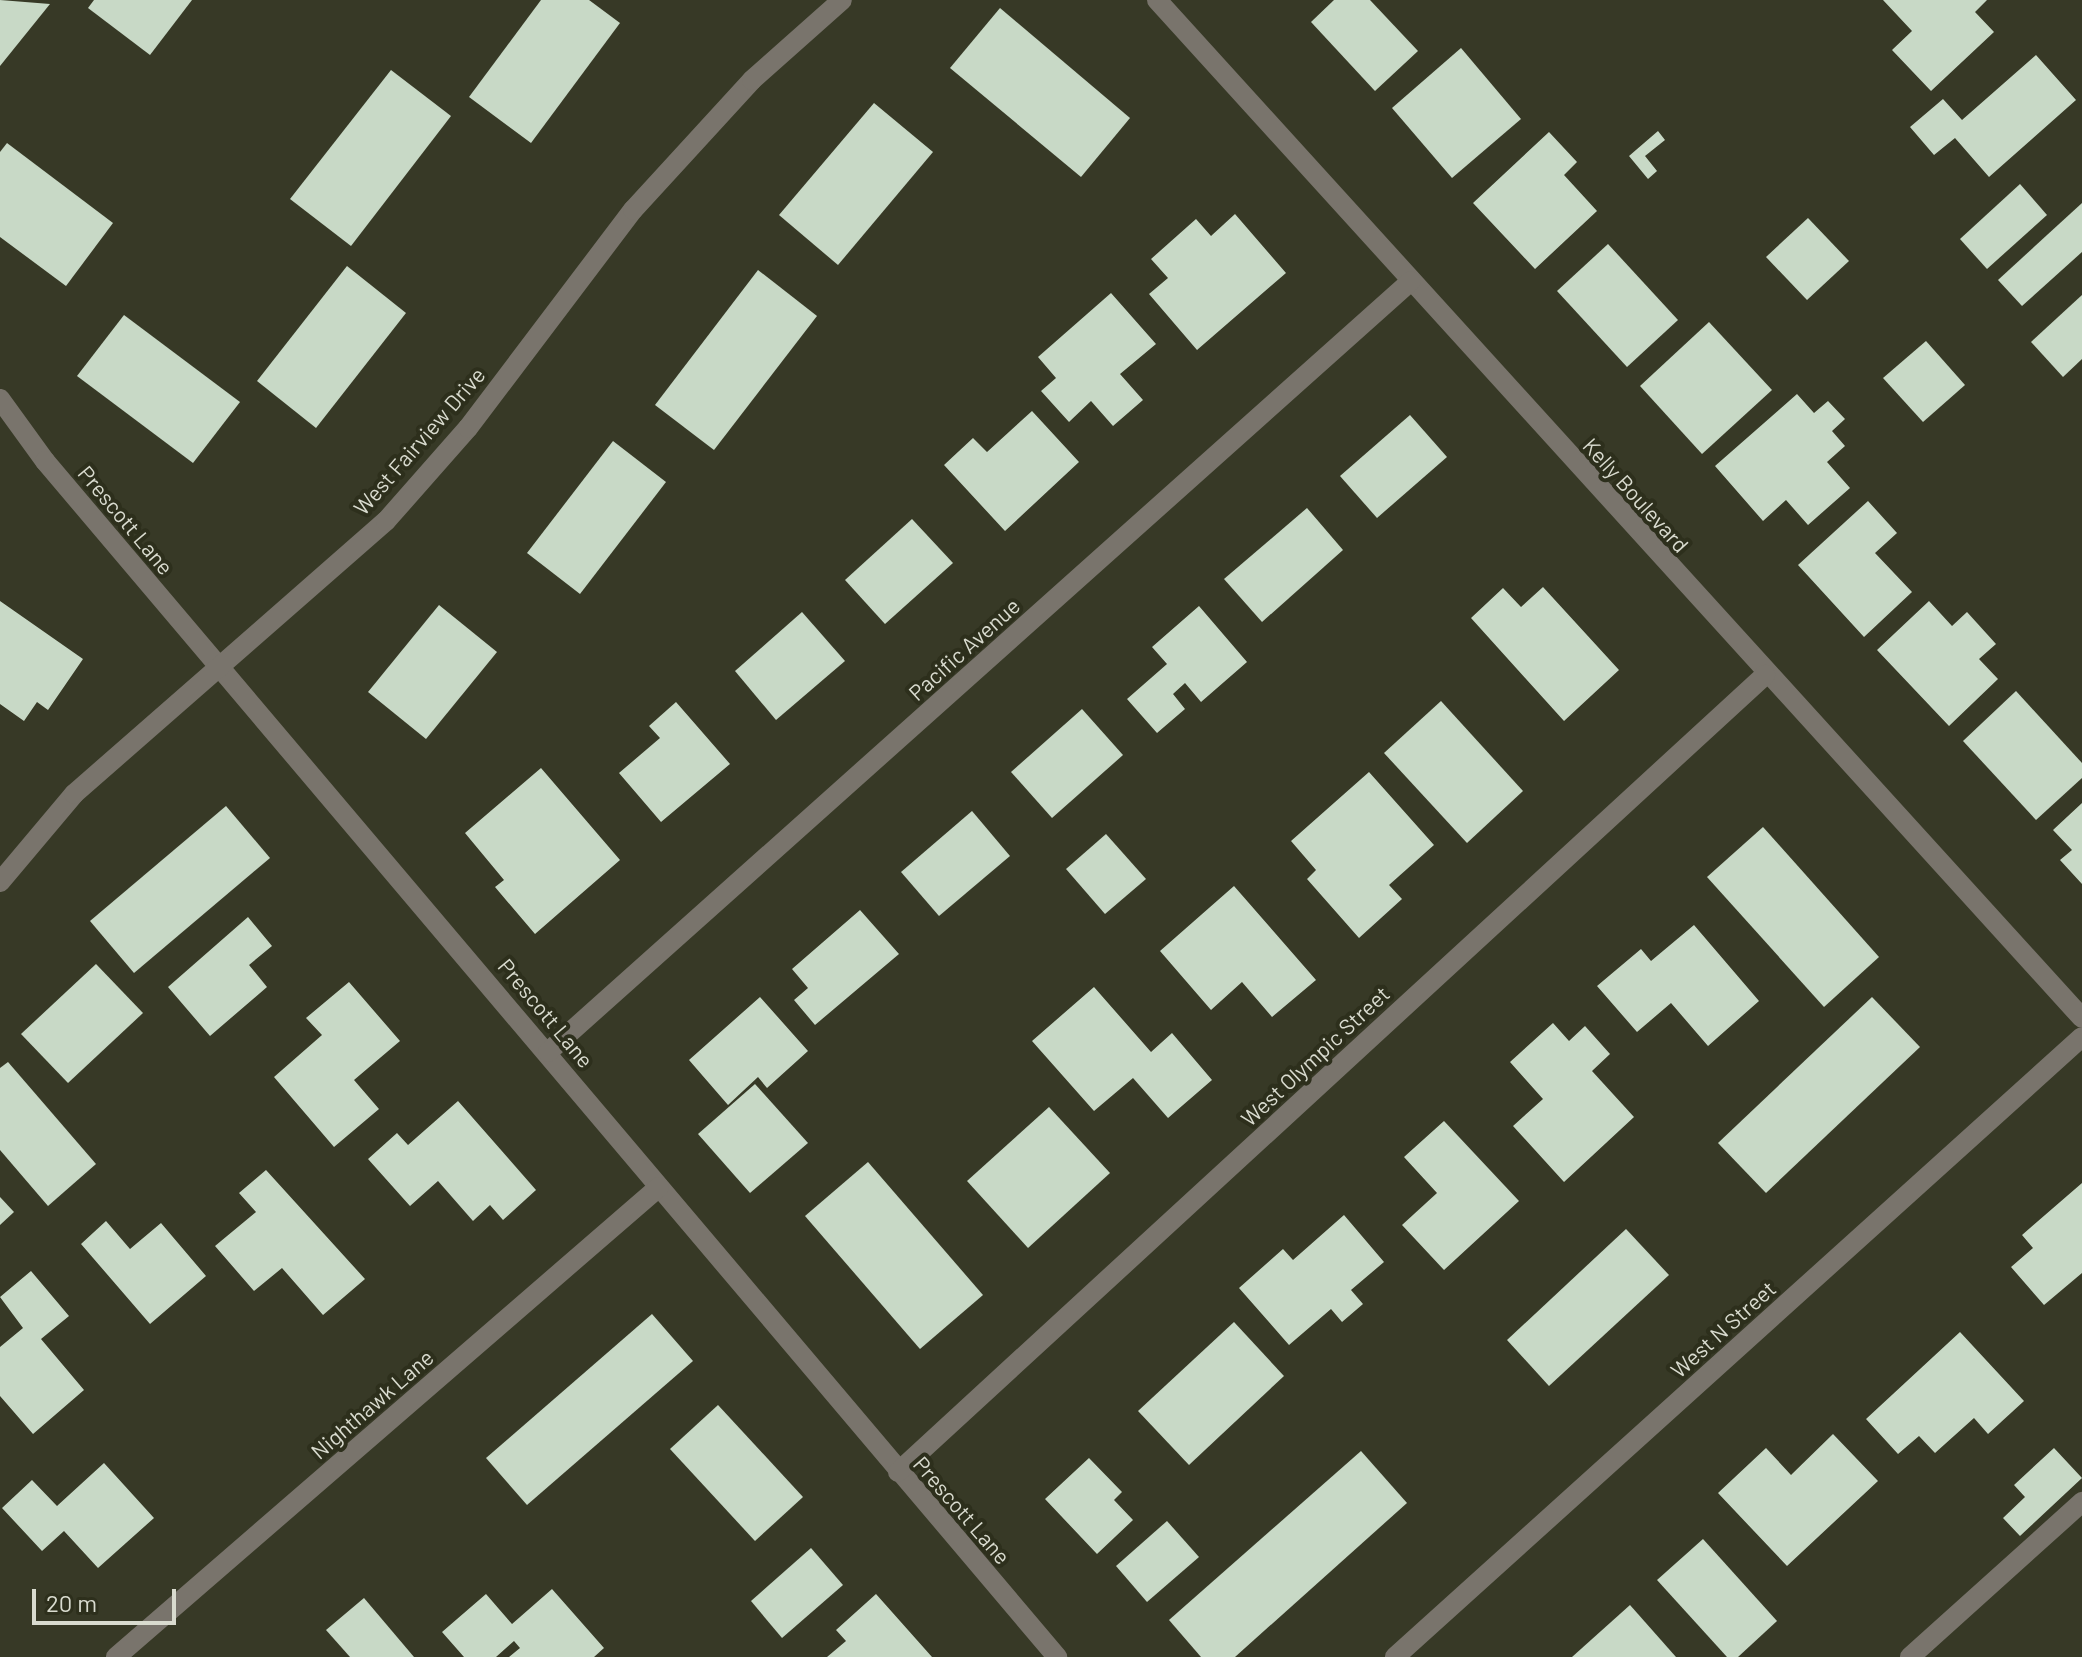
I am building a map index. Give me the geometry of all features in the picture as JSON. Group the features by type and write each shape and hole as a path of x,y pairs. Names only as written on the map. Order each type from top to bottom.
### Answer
{"street":[{"name":"West Fairview Drive","path":"0,882 74,794 386,521 468,428 633,210 752,80 842,0"},
{"name":"Kelly Boulevard","path":"1157,0 1765,675 2082,1018"},
{"name":"Pacific Avenue","path":"548,1052 1411,281"},
{"name":"Prescott Lane","path":"0,399 45,461 1057,1657"},
{"name":"West Olympic Street","path":"898,1472 1765,675"},
{"name":"West N Street","path":"1395,1657 2082,1037"},
{"name":"Nighthawk Lane","path":"116,1657 659,1187"},
{"path":"1910,1657 2082,1502"}],"building":[{"path":"0,0 50,4 0,66"},
{"path":"94,0 192,0 150,55 88,8"},
{"path":"541,0 589,0 620,23 531,143 469,97"},
{"path":"1334,0 1370,0 1418,51 1375,91 1311,22"},
{"path":"1883,0 1987,0 1975,12 1994,32 1931,91 1892,50 1912,31"},
{"path":"1000,8 1130,118 1081,177 950,68"},
{"path":"1461,48 1521,119 1452,178 1392,108"},
{"path":"2036,55 2076,100 1989,177 1955,138 1934,155 1910,127 1943,99 1962,120"},
{"path":"391,70 451,116 351,246 290,199"},
{"path":"874,103 933,152 838,265 779,215"},
{"path":"1658,131 1665,140 1645,156 1657,171 1648,179 1629,156"},
{"path":"1549,132 1577,162 1564,175 1597,211 1535,269 1473,203"},
{"path":"7,143 113,223 66,286 0,237 0,152"},
{"path":"2020,184 2047,215 1987,269 1960,239"},
{"path":"2082,203 2082,252 2022,306 1998,280"},
{"path":"1235,214 1286,273 1197,350 1149,294 1168,278 1151,259 1196,219 1211,236"},
{"path":"1808,218 1849,261 1807,300 1766,257"},
{"path":"1608,244 1678,320 1627,367 1557,291"},
{"path":"347,266 406,313 316,428 257,381"},
{"path":"758,270 817,316 714,450 655,405"},
{"path":"1111,293 1156,344 1120,374 1143,400 1113,426 1091,401 1069,422 1041,391 1056,378 1038,357"},
{"path":"2082,295 2082,359 2063,377 2031,342"},
{"path":"124,315 240,402 193,463 77,376"},
{"path":"1709,322 1772,390 1702,454 1640,386"},
{"path":"1926,341 1965,385 1923,422 1883,378"},
{"path":"1797,394 1814,413 1828,401 1845,419 1832,431 1845,446 1827,462 1850,488 1808,525 1786,500 1763,521 1715,466"},
{"path":"1032,411 1079,462 1005,531 944,465 973,438 987,452"},
{"path":"1410,415 1447,457 1377,518 1340,476"},
{"path":"613,441 666,482 580,594 527,553"},
{"path":"1868,501 1897,533 1875,553 1912,592 1864,637 1798,565"},
{"path":"1307,508 1343,550 1262,622 1224,579"},
{"path":"912,519 953,563 885,624 845,580"},
{"path":"1543,587 1619,670 1564,721 1471,618 1503,588 1521,607"},
{"path":"0,601 83,659 48,710 37,702 24,721 0,704"},
{"path":"1929,601 1952,626 1967,612 1996,644 1979,659 1998,679 1949,726 1877,650"},
{"path":"439,605 497,652 426,739 368,692"},
{"path":"1199,606 1247,662 1201,702 1185,683 1173,694 1185,709 1157,733 1127,699 1167,664 1152,647"},
{"path":"802,612 845,661 776,720 735,671"},
{"path":"2016,691 2082,763 2082,778 2036,820 1963,741"},
{"path":"1441,701 1523,791 1467,843 1384,753"},
{"path":"676,702 730,764 661,822 619,773 660,738 649,726"},
{"path":"1082,709 1123,755 1052,818 1011,772"},
{"path":"541,768 620,860 535,934 495,887 504,880 465,833"},
{"path":"1369,772 1434,845 1389,885 1402,899 1359,938 1307,879 1316,870 1291,841"},
{"path":"2082,803 2082,884 2060,860 2072,850 2053,830"},
{"path":"226,806 270,858 134,973 90,921"},
{"path":"972,811 1010,856 939,916 901,872"},
{"path":"1763,827 1879,957 1824,1007 1707,877"},
{"path":"1106,834 1146,879 1105,914 1066,869"},
{"path":"1234,886 1316,980 1272,1017 1242,982 1211,1010 1160,951"},
{"path":"860,910 899,954 815,1025 794,1000 808,988 792,969"},
{"path":"248,917 272,946 249,965 267,987 210,1036 168,987"},
{"path":"1694,925 1759,1001 1708,1046 1671,1003 1637,1032 1597,986 1641,949 1651,961"},
{"path":"96,964 143,1013 68,1083 21,1034"},
{"path":"349,982 400,1041 354,1080 379,1109 334,1147 274,1077 322,1035 306,1018"},
{"path":"1094,987 1151,1052 1172,1033 1212,1080 1168,1118 1133,1078 1094,1111 1032,1041"},
{"path":"760,997 808,1051 767,1088 758,1077 728,1105 689,1060"},
{"path":"1872,997 1920,1047 1766,1193 1718,1143"},
{"path":"1553,1023 1569,1041 1585,1026 1610,1054 1592,1071 1634,1117 1564,1182 1513,1126 1543,1099 1510,1062"},
{"path":"8,1062 96,1164 48,1206 0,1150 0,1068"},
{"path":"755,1084 808,1143 750,1193 698,1134"},
{"path":"458,1101 536,1190 503,1220 490,1205 473,1221 438,1181 410,1206 368,1159 397,1133 408,1145"},
{"path":"1049,1107 1110,1173 1028,1248 967,1181"},
{"path":"1444,1121 1519,1201 1444,1270 1402,1225 1437,1193 1404,1157"},
{"path":"868,1162 983,1295 920,1349 805,1216"},
{"path":"266,1170 365,1279 323,1315 282,1268 254,1291 215,1246 256,1212 239,1193"},
{"path":"2082,1183 2082,1273 2044,1305 2011,1267 2033,1248 2022,1235"},
{"path":"0,1197 14,1212 0,1225"},
{"path":"1344,1215 1384,1262 1351,1290 1363,1304 1342,1322 1331,1309 1289,1345 1239,1288 1283,1249 1293,1260"},
{"path":"106,1221 130,1249 161,1223 206,1276 150,1324 81,1244"},
{"path":"1626,1229 1669,1275 1549,1386 1507,1340"},
{"path":"31,1271 69,1316 41,1339 84,1390 33,1434 0,1396 0,1347 23,1328 0,1297"},
{"path":"652,1314 693,1361 527,1505 486,1458"},
{"path":"1234,1322 1284,1376 1189,1465 1138,1411"},
{"path":"1960,1332 2024,1401 1988,1434 1974,1418 1935,1453 1919,1436 1898,1454 1866,1419"},
{"path":"718,1405 803,1497 755,1541 670,1449"},
{"path":"1833,1434 1878,1481 1787,1566 1718,1493 1766,1448 1791,1475"},
{"path":"2054,1448 2082,1478 2020,1536 2003,1518 2025,1497 2014,1485"},
{"path":"1361,1451 1407,1503 1235,1657 1201,1657 1169,1620"},
{"path":"1089,1458 1122,1492 1114,1500 1133,1520 1097,1554 1045,1499"},
{"path":"104,1463 154,1518 98,1568 64,1531 42,1551 2,1508 32,1480 57,1506"},
{"path":"1167,1521 1199,1557 1147,1602 1116,1566"},
{"path":"1703,1539 1777,1621 1738,1657 1727,1657 1657,1580"},
{"path":"811,1548 843,1585 782,1638 751,1601"},
{"path":"552,1589 604,1648 594,1657 509,1657 520,1648 514,1641 496,1657 464,1657 442,1632 486,1594 512,1624"},
{"path":"876,1594 932,1657 827,1657 846,1641 836,1630"},
{"path":"364,1598 414,1657 350,1657 326,1630"},
{"path":"1630,1605 1676,1657 1572,1657"}]}
